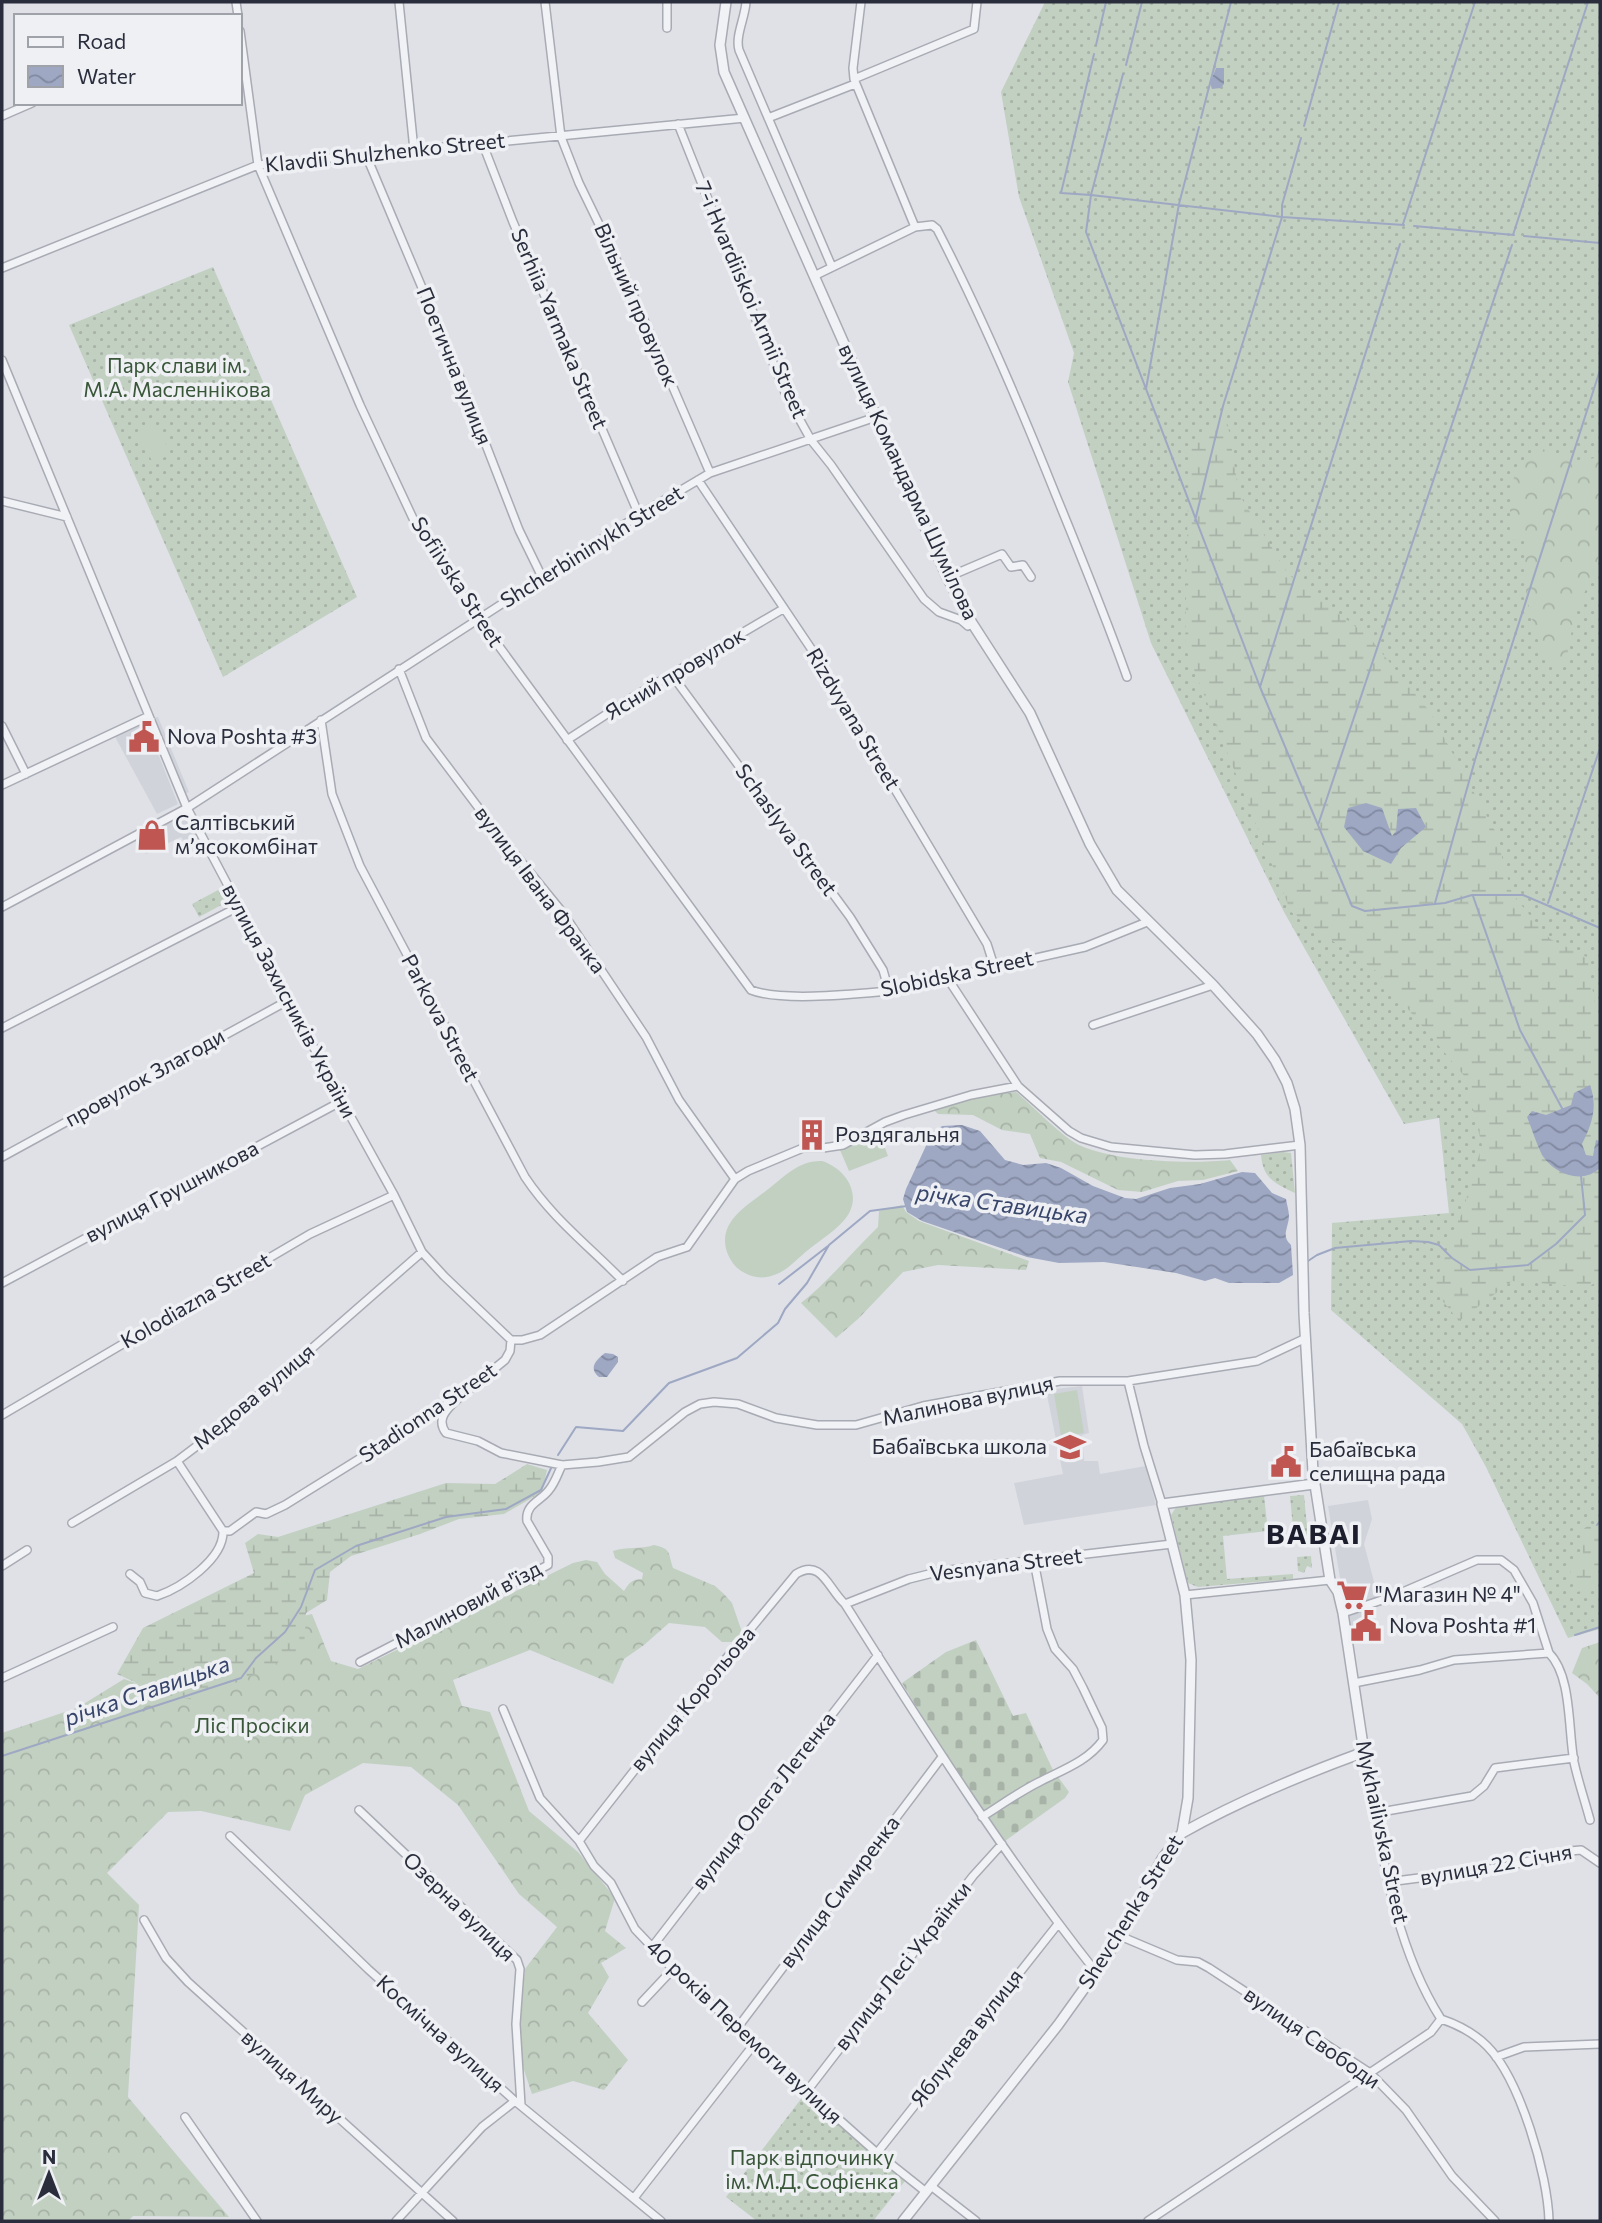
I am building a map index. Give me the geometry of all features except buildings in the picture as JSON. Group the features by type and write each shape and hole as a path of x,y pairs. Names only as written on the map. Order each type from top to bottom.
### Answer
{"street":[{"path":"399,2 414,150"},
{"name":"Вільний провулок","path":"545,2 561,137 579,183 631,290 710,473"},
{"path":"667,2 667,28"},
{"name":"вулиця Командарма Шумілова","path":"726,2 720,53 724,72 970,624 1030,713 1106,874 1127,902 1213,985 1257,1034 1275,1060 1291,1097 1300,1145 1306,1338"},
{"path":"746,2 745,17 737,43 832,267"},
{"path":"861,2 853,68 854,82 915,227"},
{"path":"768,118 974,29 977,2"},
{"name":"Sofiivska Street","path":"242,46 258,164 360,405 418,527 478,619 744,982 751,990 762,994"},
{"path":"2,116 27,105"},
{"name":"Klavdii Shulzhenko Street","path":"2,268 258,164 745,118"},
{"name":"7-i Hvardiiskoi Armii Street","path":"678,124 781,384 811,440 924,599 939,612 970,624"},
{"name":"Serhiia Yarmaka Street","path":"482,142 513,222 639,515"},
{"name":"Поетична вулиця","path":"366,155 458,373 519,530 542,578"},
{"path":"814,276 915,227 932,225 937,229 971,295 1099,598 1127,677"},
{"name":"вулиця Захисників України","path":"2,360 187,808 422,1252 511,1340"},
{"name":"Shcherbininykh Street","path":"2,907 187,808 639,515 710,473 876,417"},
{"name":"Rizdvyana Street","path":"698,480 812,650 987,944 995,966"},
{"path":"2,501 67,517"},
{"path":"948,577 1002,554 1012,567 1023,565 1031,577"},
{"name":"Ясний провулок","path":"567,740 633,697 783,609"},
{"name":"вулиця Івана Франка","path":"399,669 426,738 493,827 563,913 646,1037 679,1100 735,1179"},
{"name":"Schaslyva Street","path":"672,676 850,917 883,970 889,991"},
{"path":"2,785 149,716"},
{"name":"Parkova Street","path":"321,720 331,794 359,866 524,1177 558,1220 624,1281"},
{"path":"2,726 26,774"},
{"path":"2,1028 240,906"},
{"name":"Slobidska Street","path":"762,994 858,994 889,991 1085,947 1147,922"},
{"path":"948,979 1017,1086 1069,1131 1081,1138 1111,1147 1195,1155 1300,1145"},
{"path":"1093,1026 1213,985"},
{"name":"провулок Злагоди","path":"2,1157 289,999"},
{"name":"Stadionna Street","path":"223,1531 230,1531 256,1511 266,1514 285,1505 462,1395 505,1360 510,1351 511,1340 540,1335 657,1257 687,1247 735,1179 803,1148 823,1149 843,1145 885,1122 904,1115 971,1095 1017,1086"},
{"name":"вулиця Грушникова","path":"2,1283 342,1101"},
{"name":"Kolodiazna Street","path":"2,1415 310,1234 394,1195"},
{"name":"Медова вулиця","path":"72,1524 177,1461 222,1427 422,1252"},
{"name":"Малинова вулиця","path":"462,1395 442,1416 441,1424 446,1433 478,1441 501,1453 562,1465 629,1457 685,1412 700,1404 738,1404 776,1418 817,1425 856,1425 923,1406 1060,1381 1128,1381 1257,1361 1306,1338"},
{"name":"Mykhailivska Street","path":"1306,1338 1314,1484 1330,1580 1338,1592 1343,1613 1364,1752 1388,1882 1407,1945 1441,2020"},
{"name":"Shevchenka Street","path":"903,2221 1097,1972 1120,1936 1162,1858 1182,1833 1187,1812 1191,1738 1191,1660 1185,1595 1128,1381"},
{"path":"130,1574 140,1582 145,1593 158,1596 170,1592 185,1583 212,1558 223,1542 223,1531 177,1461"},
{"name":"Малиновий в'їзд","path":"360,1662 548,1565 548,1557 526,1515 530,1507 549,1490 562,1465"},
{"path":"1162,1504 1314,1484"},
{"name":"Vesnyana Street","path":"845,1604 909,1579 941,1571 1172,1544"},
{"path":"2,1566 27,1550"},
{"path":"1343,1613 1391,1597 1477,1560 1492,1559 1508,1564 1533,1603 1549,1653 1556,1660 1563,1676 1574,1758 1590,1820"},
{"path":"982,1817 1038,1782 1075,1764 1103,1740 1102,1728 1083,1688 1073,1669 1055,1649 1047,1629 1034,1561"},
{"name":"вулиця Корольова","path":"579,1840 796,1574 805,1568 820,1572 834,1594 845,1604"},
{"path":"1185,1595 1330,1580"},
{"path":"845,1604 982,1817 1058,1923 1097,1972"},
{"path":"2,1678 113,1627"},
{"path":"1354,1683 1420,1670 1454,1660 1549,1653"},
{"name":"вулиця Олега Летенка","path":"652,1947 878,1656"},
{"name":"40 років Перемоги вулиця","path":"503,1709 540,1798 579,1840 594,1866 611,1883 635,1929 673,1969 877,2153 976,2221"},
{"path":"1182,1833 1286,1781 1364,1752"},
{"name":"вулиця Симиренка","path":"738,2027 942,1757"},
{"path":"1376,1814 1472,1796 1484,1786 1495,1768 1574,1758"},
{"name":"Озерна вулиця","path":"359,1810 517,1960 520,1969 516,2024 518,2103"},
{"name":"Космічна вулиця","path":"230,1836 369,1970 518,2103 661,2221"},
{"name":"вулиця Лесі Українки","path":"807,2091 972,1876 1002,1844"},
{"name":"вулиця 22 Січня","path":"1388,1882 1504,1867 1581,1850 1600,1863"},
{"name":"вулиця Миру","path":"144,1920 166,1958 188,1982 453,2221"},
{"name":"Яблунева вулиця","path":"877,2153 1058,1923"},
{"name":"вулиця Свободи","path":"1120,1936 1177,1960 1198,1962 1209,1968 1370,2073 1406,2110 1452,2176 1494,2221"},
{"path":"642,2002 673,1969"},
{"path":"1148,2221 1431,2032 1441,2020 1458,2024 1471,2033 1496,2057 1513,2084 1540,2164 1549,2207 1549,2221"},
{"path":"634,2198 755,2043"},
{"path":"1496,2057 1524,2047 1600,2044"},
{"path":"396,2221 482,2127 518,2103"},
{"path":"185,2117 257,2221"}],"shaded area":[{"path":"158,717 189,792 185,794 154,718"},
{"path":"145,721 178,804 157,814 114,735"},
{"path":"184,814 199,840 189,847 181,837 146,854 136,838"},
{"name":"Бабаївська школа","path":"1082,1386 1089,1433 1082,1435 1084,1461 1098,1461 1100,1474 1146,1466 1156,1505 1024,1525 1014,1483 1063,1474 1046,1390"},
{"path":"1368,1500 1372,1519 1364,1544 1378,1597 1345,1608 1328,1506"},
{"path":"1368,1607 1373,1636 1351,1641 1346,1615"}],"green space":[{"path":"1045,2 1600,2 1600,1629 1568,1638 1486,1467 1462,1424 1331,1310 1332,1223 1449,1213 1439,1118 1404,1124 1284,912 1151,643 1068,382 1074,353 1019,197 1001,92"},
{"name":"Парк слави ім. М.А. Масленнікова","path":"213,267 357,597 223,677 69,325"},
{"path":"1226,413 1239,494 1288,574 1369,637 1430,712 1495,831 1512,894 1550,939 1587,957 1600,1033 1600,1281 1587,1287 1512,1281 1459,1321 1433,1289 1463,1210 1482,1145 1465,1077 1376,971 1291,912 1185,647 1189,449"},
{"path":"155,423 171,454 153,463 137,432"},
{"path":"1542,449 1579,461 1600,457 1600,551 1595,572 1576,609 1565,666 1542,659 1527,598 1524,541 1510,539 1510,507 1515,469"},
{"path":"220,889 227,902 199,917 192,904"},
{"path":"1016,1092 1064,1135 1094,1151 1153,1160 1230,1160 1238,1171 1203,1180 1178,1181 1142,1192 1118,1190 1061,1162 1040,1158 1030,1134 1002,1130 973,1115 938,1114 932,1108 986,1095"},
{"path":"880,1135 888,1156 849,1171 840,1150"},
{"path":"1291,1153 1295,1193 1272,1180 1264,1170 1261,1155"},
{"path":"822,1161 844,1175 852,1190 852,1206 848,1215 835,1229 779,1273 758,1277 740,1270 733,1264 727,1252 725,1241 730,1223 743,1209 792,1170 806,1163"},
{"path":"902,1205 906,1212 919,1221 1029,1261 1026,1270 938,1265 903,1272 836,1338 801,1303 878,1227 879,1211"},
{"path":"1077,1390 1084,1433 1061,1436 1054,1394"},
{"path":"527,1464 547,1470 542,1492 504,1514 459,1519 351,1556 330,1572 327,1600 306,1613 304,1650 198,1701 154,1691 117,1674 143,1628 254,1573 245,1543 258,1534 278,1537 446,1483 495,1484"},
{"path":"1304,1495 1308,1537 1294,1539 1290,1496"},
{"path":"1264,1496 1268,1531 1223,1536 1227,1579 1293,1574 1293,1579 1198,1587 1188,1583 1171,1515 1177,1506"},
{"path":"1589,1524 1600,1525 1598,1585 1577,1592 1570,1571 1583,1553 1582,1531"},
{"name":"Ліс Просіки","path":"654,1545 667,1550 673,1568 715,1586 732,1603 742,1632 734,1642 722,1642 705,1627 669,1623 624,1659 613,1684 530,1650 453,1680 462,1706 490,1712 529,1811 578,1852 615,1898 605,1931 626,1948 601,1963 609,1977 588,2013 628,2060 604,2090 573,2081 532,2094 522,2064 520,2022 525,1969 557,1927 519,1894 458,1805 411,1767 363,1763 305,1795 290,1831 201,1811 168,1812 107,1873 139,1905 128,2097 229,2217 133,2216 128,2221 2,2221 2,1733 77,1708 124,1679 163,1692 291,1619 312,1614 331,1661 358,1669 573,1563 586,1560 597,1562 605,1574 624,1591 631,1582 642,1579 643,1573 615,1558 613,1551"},
{"path":"1311,1556 1312,1568 1307,1566 1304,1573 1298,1571 1297,1557"},
{"path":"976,1640 1013,1716 1026,1713 1053,1770 1069,1792 1065,1798 1005,1841 938,1743 902,1683 946,1652"},
{"path":"1600,1642 1600,1698 1572,1673 1582,1648"},
{"name":"Парк відпочинку ім. М.Д. Софієнка","path":"804,2095 905,2181 873,2221 757,2221 726,2197"}],"water":[{"path":"1216,68 1224,68 1224,84 1221,88 1212,89 1210,83"},
{"path":"1366,803 1382,808 1392,836 1396,831 1398,809 1416,808 1426,827 1401,848 1391,864 1363,851 1344,827 1348,808"},
{"path":"1590,1085 1594,1101 1593,1115 1582,1144 1586,1155 1593,1156 1596,1140 1600,1141 1600,1168 1585,1176 1569,1175 1547,1162 1527,1117 1532,1111 1546,1115 1571,1105 1574,1093"},
{"path":"962,1125 980,1131 1005,1160 1023,1165 1046,1163 1125,1198 1136,1199 1170,1188 1200,1184 1242,1172 1255,1173 1272,1193 1286,1199 1289,1217 1286,1235 1291,1245 1293,1275 1279,1283 1229,1283 1215,1278 1205,1281 1176,1273 1104,1262 1059,1263 1027,1257 922,1221 907,1212 903,1199 906,1189 931,1135 942,1126"},
{"path":"605,1353 618,1357 618,1362 607,1377 599,1377 594,1367 596,1361"}],"waterway":[{"path":"1096,45 1106,2"},
{"path":"1126,65 1142,2"},
{"path":"1201,118 1231,2"},
{"path":"1304,126 1339,2"},
{"path":"1403,224 1475,2"},
{"path":"1513,235 1588,2"},
{"path":"1094,54 1061,193 1091,195 1086,232 1260,687 1352,906 1365,911 1445,903 1472,895 1523,895 1600,928"},
{"path":"1123,74 1091,195 1282,217 1404,225"},
{"path":"1146,389 1179,204 1199,127"},
{"path":"1195,521 1223,406 1282,217 1282,205 1301,138"},
{"path":"1414,226 1514,235"},
{"path":"1524,236 1600,243"},
{"path":"1260,687 1400,244"},
{"path":"1318,825 1512,245"},
{"path":"1435,903 1475,760 1600,370"},
{"path":"1548,903 1600,748"},
{"name":"річка Ставицька","path":"1473,896 1520,1030 1563,1110"},
{"name":"річка Ставицька","path":"1308,1261 1335,1248 1411,1241 1439,1245 1470,1270 1528,1265 1556,1244 1585,1215 1581,1176"},
{"name":"річка Ставицька","path":"558,1455 576,1427 623,1431 669,1383 737,1358 778,1323 785,1309 807,1283 829,1245 870,1211 907,1206"},
{"path":"779,1284 828,1246"},
{"name":"річка Ставицька","path":"2,1756 241,1678 256,1658 285,1632 301,1607 315,1570 356,1546 446,1517 506,1509 541,1490 552,1466"},
{"path":"1597,1525 1600,1521"},
{"path":"1575,1635 1600,1627"}],"place":[{"name":"Nova Poshta #3","path":"144,737"},
{"name":"Салтівський мʼясокомбінат","path":"152,835"},
{"name":"Роздягальня","path":"812,1135"},
{"name":"Бабаївська школа","path":"1070,1447"},
{"name":"Бабаївська селищна рада","path":"1286,1462"},
{"name":"\"Магазин № 4\"","path":"1352,1595"},
{"name":"Nova Poshta #1","path":"1366,1626"}],"district":[{"name":"BABAI","path":"1314,1534"}]}
